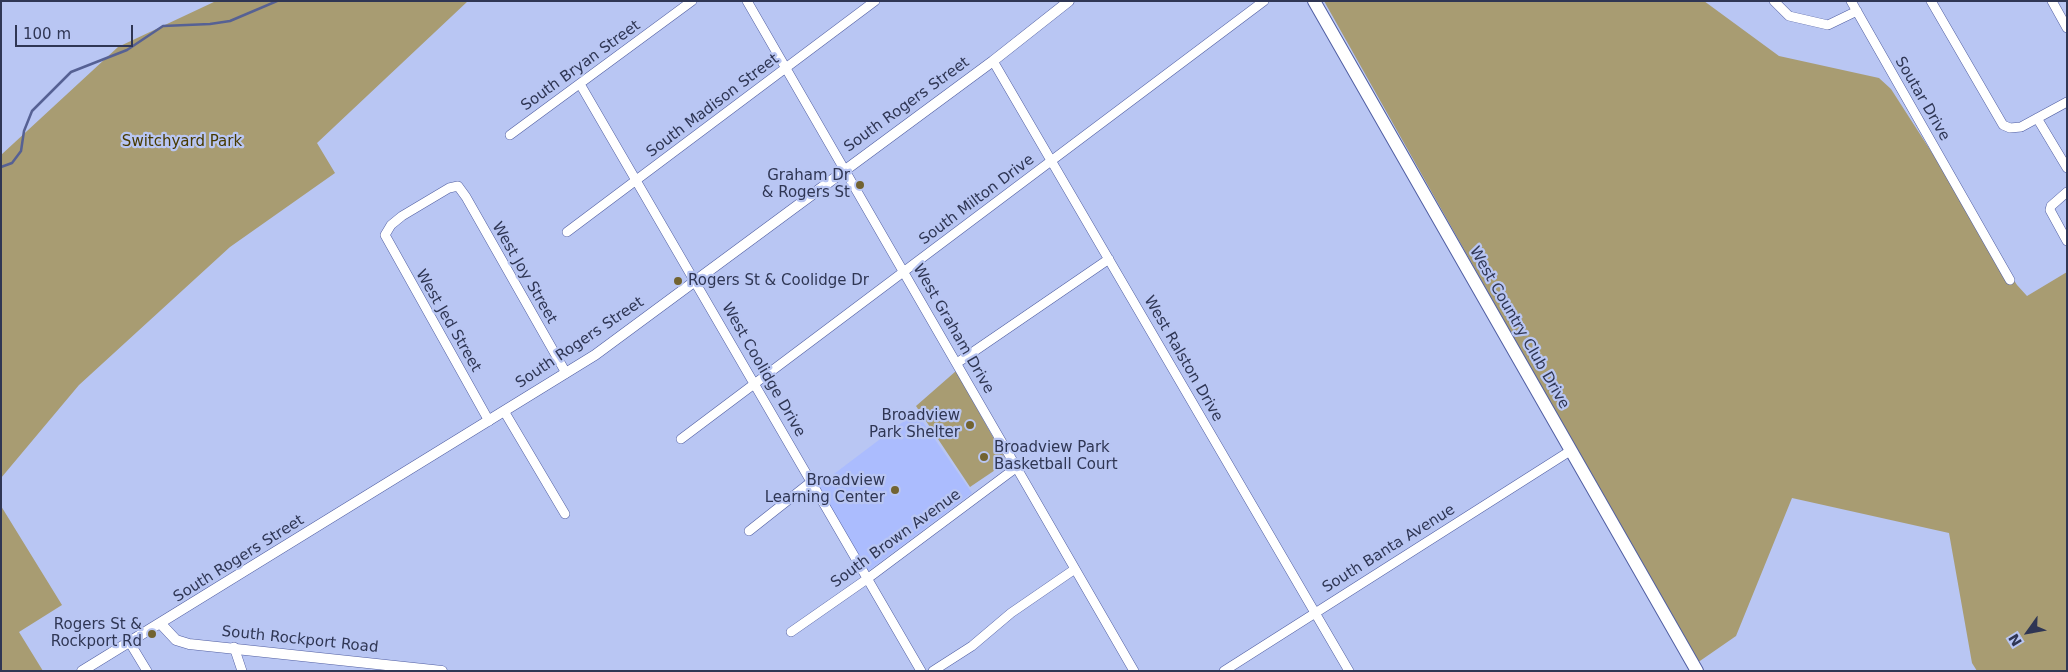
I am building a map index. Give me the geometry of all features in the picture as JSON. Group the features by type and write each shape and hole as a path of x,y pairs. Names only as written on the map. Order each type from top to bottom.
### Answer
{"main road":[{"name":"West Country Club Drive","path":"1314,1 1696,671"}],"street":[{"name":"South Bryan Street","path":"510,136 692,1"},
{"name":"West Graham Drive","path":"746,1 1134,671"},
{"name":"South Madison Street","path":"567,232 875,1"},
{"name":"South Rogers Street","path":"82,671 566,373 695,282 993,61 1069,1"},
{"name":"South Milton Drive","path":"681,439 1264,1"},
{"path":"1774,1 1789,16 1828,25 1857,11"},
{"name":"Soutar Drive","path":"1851,1 2010,280"},
{"path":"1931,1 1999,120 2007,127 2014,128 2038,118 2067,102"},
{"path":"2052,1 2067,28"},
{"name":"West Ralston Drive","path":"993,61 1349,671"},
{"name":"West Coolidge Drive","path":"580,84 921,671"},
{"path":"2038,118 2067,168"},
{"name":"West Jed Street","path":"458,186 449,188 402,216 391,225 385,235 490,421"},
{"name":"West Joy Street","path":"458,186 566,373"},
{"path":"2067,192 2051,206 2050,210 2067,241"},
{"path":"957,363 1110,259"},
{"path":"504,411 565,514"},
{"name":"South Banta Avenue","path":"1224,671 1570,451"},
{"name":"South Brown Avenue","path":"791,632 1017,467"},
{"path":"749,531 811,482"},
{"path":"933,671 972,646 1012,614 1075,569"},
{"name":"South Rockport Road","path":"161,624 169,635 181,642 234,647 367,666 442,671"},
{"path":"130,643 147,671"},
{"path":"234,647 242,671"}],"shaded area":[{"name":"Broadview Learning Center","path":"916,412 972,493 868,571 818,486"}],"green space":[{"name":"Switchyard Park","path":"216,1 468,1 317,143 335,173 230,247 79,385 1,478 1,155 118,47"},
{"path":"1324,1 1704,1 1779,56 1879,78 1891,89 2017,285 2027,296 2067,272 2067,671 1977,671 1972,663 1949,533 1792,498 1736,636 1697,663"},
{"path":"956,371 1007,462 970,487 916,406"},
{"path":"1,506 62,605 19,632 43,671 1,671"}],"waterway":[{"path":"1,167 12,163 21,151 24,131 32,111 71,72 127,50 163,26 210,24 230,21 277,1"}],"place":[{"name":"Graham Dr & Rogers St","path":"860,185"},
{"name":"Rogers St & Coolidge Dr","path":"678,281"},
{"name":"Broadview Park Shelter","path":"970,425"},
{"name":"Broadview Park Basketball Court","path":"984,457"},
{"name":"Broadview Learning Center","path":"895,490"},
{"name":"Rogers St & Rockport Rd","path":"152,634"}]}
